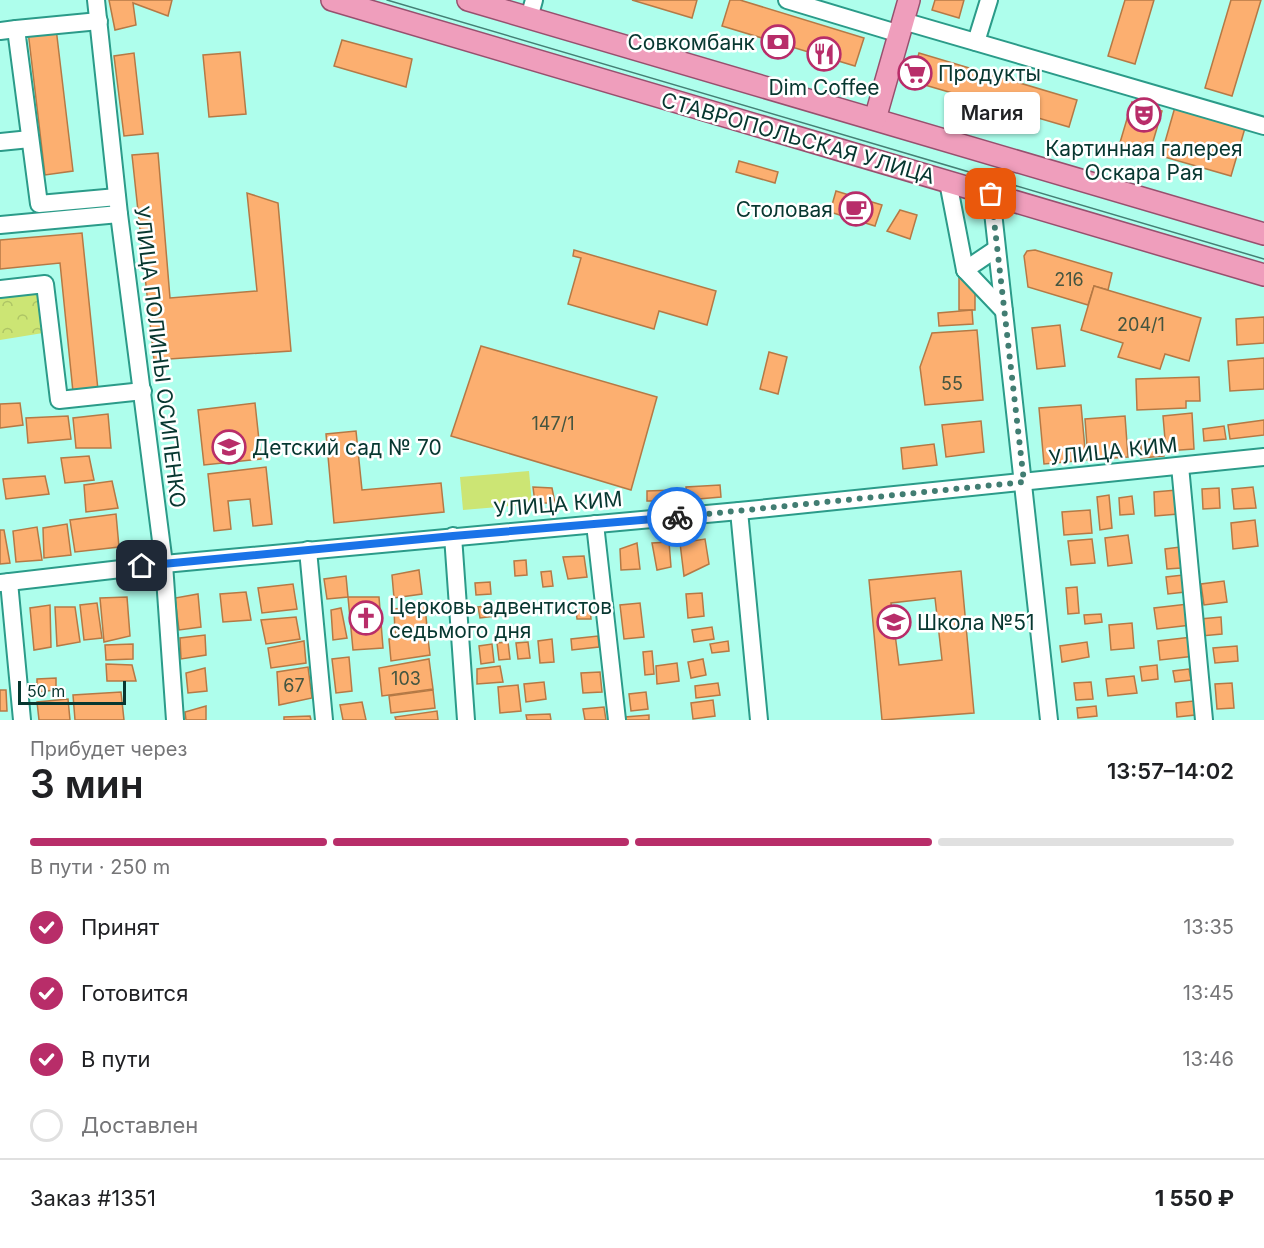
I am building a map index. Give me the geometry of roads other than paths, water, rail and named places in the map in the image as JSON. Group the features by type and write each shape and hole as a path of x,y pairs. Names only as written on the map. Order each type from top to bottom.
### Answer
{"main road":[{"name":"СТАВРОПОЛЬСКАЯ УЛИЦА","path":"332,0 1264,275"},
{"name":"СТАВРОПОЛЬСКАЯ УЛИЦА","path":"468,0 532,9 875,119 1264,234"},
{"path":"875,119 909,0"}],"street":[{"name":"УЛИЦА ПОЛИНЫ ОСИПЕНКО","path":"96,0 119,214 164,564 176,720"},
{"path":"788,0 825,5 902,28 976,42 1264,126"},
{"path":"976,42 989,0"},
{"path":"99,21 8,30 30,139 39,204 117,197"},
{"path":"0,142 30,139"},
{"path":"948,182 965,270 1004,311"},
{"path":"991,194 1049,720"},
{"path":"0,225 119,214"},
{"path":"965,270 996,249"},
{"path":"0,289 45,284 59,400 143,391"},
{"name":"УЛИЦА КИМ","path":"5,582 164,564 739,511 1264,457"},
{"path":"1180,466 1204,720"},
{"path":"739,511 759,720"},
{"path":"595,524 617,720"},
{"path":"453,536 466,720"},
{"path":"308,550 324,720"},
{"path":"5,582 22,720"}],"tram line":[{"path":"387,0 1264,259"}],"place":[{"name":"Совкомбанк","path":"778,42"},
{"name":"Dim Coffee","path":"824,54"},
{"name":"Продукты","path":"915,73"},
{"name":"Картинная галерея Оскара Рая","path":"1144,115"},
{"name":"Магия","path":"991,194"},
{"name":"Столовая","path":"856,209"},
{"name":"Детский сад № 70","path":"229,447"},
{"name":"Церковь адвентистов седьмого дня","path":"366,618"},
{"name":"Школа №51","path":"894,622"}]}
